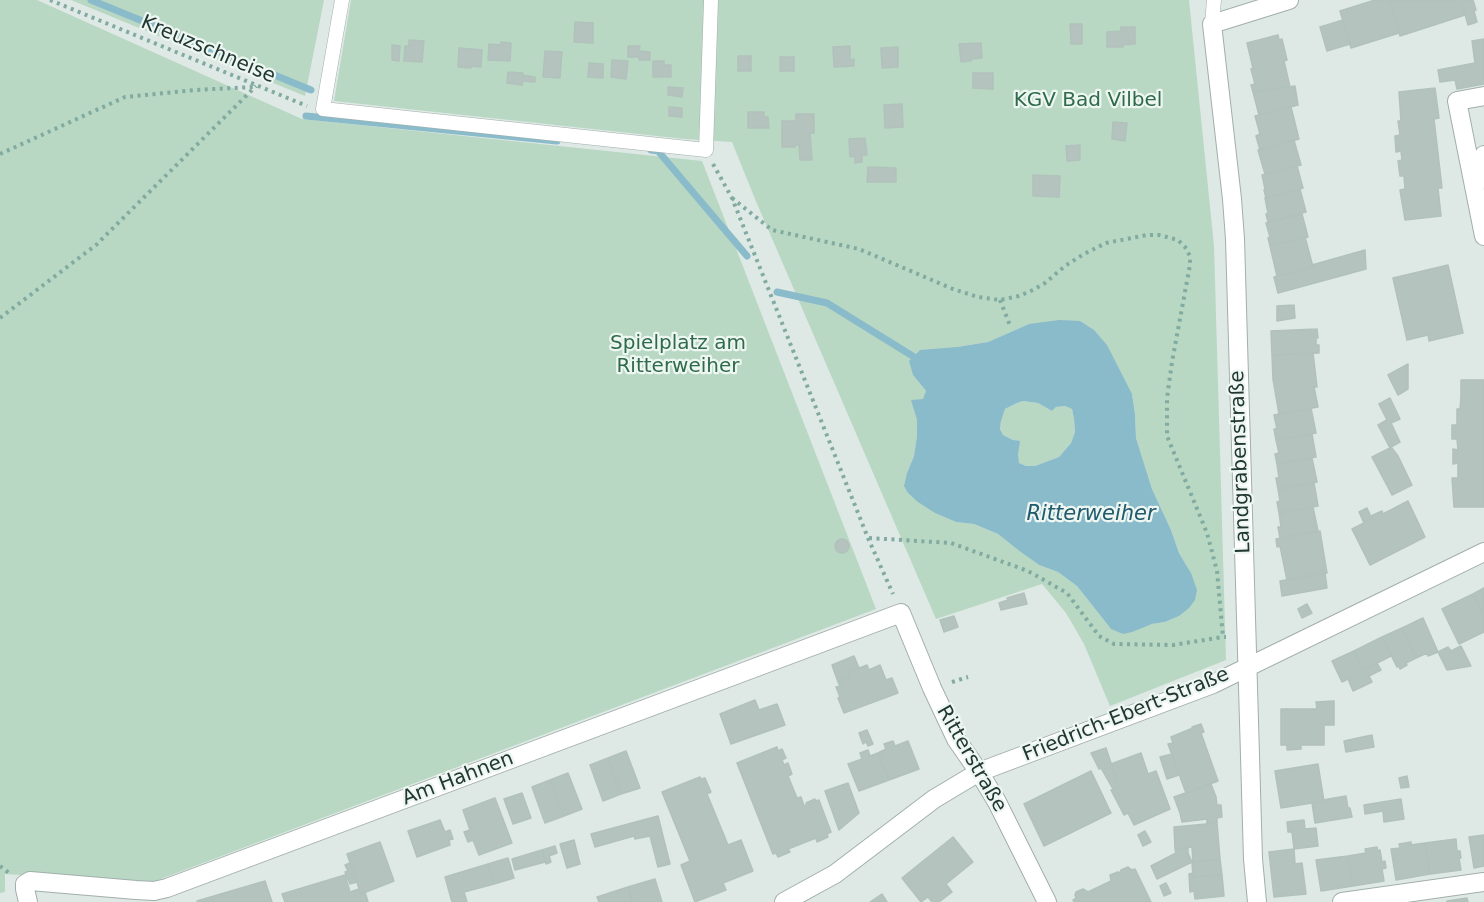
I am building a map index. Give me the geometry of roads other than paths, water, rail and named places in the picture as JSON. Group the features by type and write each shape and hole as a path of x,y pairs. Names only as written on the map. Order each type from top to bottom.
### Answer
{"street":[{"path":"1212,24 1289,0"},
{"name":"Landgrabenstraße","path":"1212,24 1235,239 1253,859 1257,902"},
{"path":"1484,96 1457,101 1484,236"},
{"path":"1475,195 1479,166 1484,155"},
{"name":"Friedrich-Ebert-Straße","path":"784,902 835,874 934,799 979,772 1212,684 1484,552"},
{"name":"Ritterstraße","path":"901,613 956,739 996,802 1047,902"},
{"name":"Am Hahnen","path":"28,902 25,884 30,881 154,891 167,888 901,613"},
{"path":"1342,902 1484,882"}],"lane":[{"path":"342,0 323,109 706,150 711,0"},
{"path":"1212,24 1214,0"}],"water":[{"name":"Ritterweiher","path":"1059,320 1080,321 1094,330 1107,345 1132,394 1136,438 1152,489 1197,590 1195,600 1179,616 1123,634 1111,629 1077,586 1058,572 1039,565 998,534 974,524 956,522 935,513 918,502 904,486 914,456 917,436 917,420 911,400 923,399 926,391 913,375 909,361 920,350 988,342 1029,324","holes":["1023,401 1038,403 1052,411 1056,407 1065,406 1072,409 1075,432 1071,443 1059,457 1035,466 1026,466 1019,463 1020,441 1003,435 1000,429 1001,421 1005,409 1017,403"]}],"waterway":[{"path":"91,0 311,90"},
{"path":"306,116 557,141"},
{"path":"651,150 658,151 747,256"},
{"path":"777,292 827,303 919,360"}],"park label":[{"name":"KGV Bad Vilbel","path":"1088,101"},
{"name":"Spielplatz am Ritterweiher","path":"678,356"}]}
